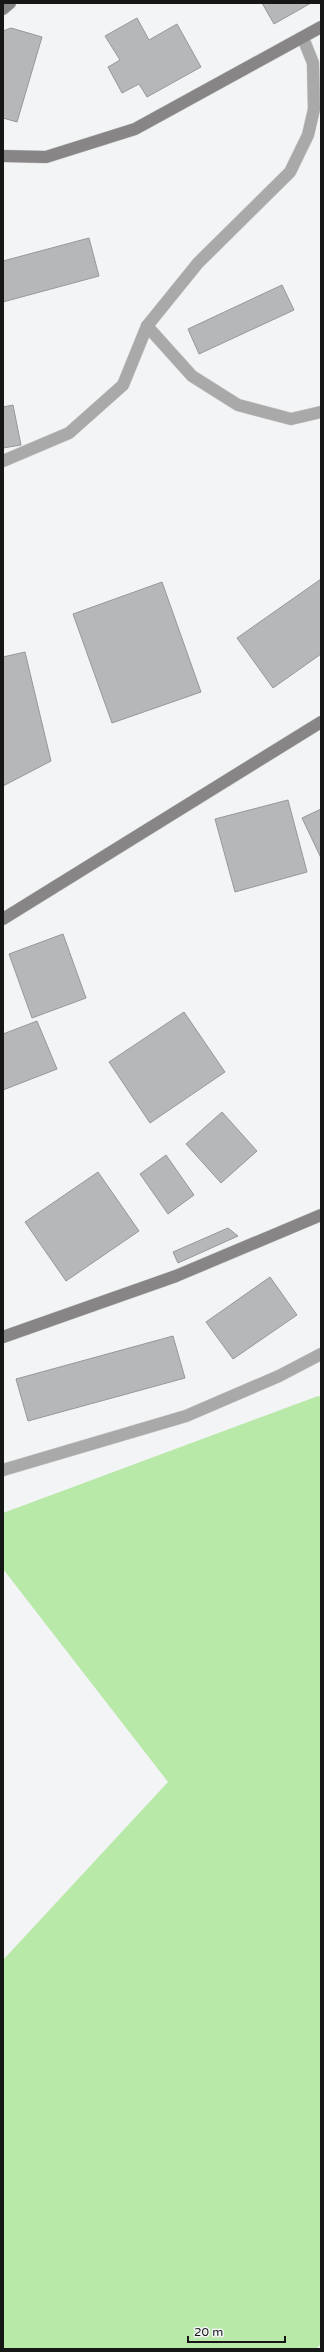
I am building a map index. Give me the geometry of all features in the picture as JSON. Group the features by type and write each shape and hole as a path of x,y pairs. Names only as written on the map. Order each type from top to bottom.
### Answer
{"street":[{"path":"3,9 10,3"},
{"path":"3,156 46,157 135,129 321,27"},
{"path":"3,461 69,433 123,384 147,326 198,263 290,172 308,135 314,109 313,62 303,38"},
{"path":"147,326 192,376 238,404 291,419 321,412"},
{"path":"3,919 321,722"},
{"path":"3,1337 176,1276 321,1215"},
{"path":"3,1470 186,1416 279,1376 321,1354"}],"green space":[{"path":"318,1396 321,1397 321,2344 316,2349 3,2349 3,1960 168,1782 3,1569 3,1513"}],"building":[{"path":"262,3 311,3 274,24"},
{"path":"137,18 149,40 177,24 201,67 147,97 139,84 122,93 108,67 120,60 105,36"},
{"path":"11,28 42,37 17,122 3,118 3,31"},
{"path":"89,238 99,276 3,302 3,261"},
{"path":"282,285 294,310 199,354 188,329"},
{"path":"13,405 21,445 3,448 3,407"},
{"path":"321,579 321,654 273,688 237,638"},
{"path":"162,582 201,692 112,723 73,614"},
{"path":"25,652 51,761 3,786 3,657"},
{"path":"288,800 307,872 235,892 215,819"},
{"path":"321,809 321,858 302,818"},
{"path":"63,934 86,998 32,1018 9,954"},
{"path":"184,1012 225,1072 150,1123 109,1062"},
{"path":"37,1021 57,1069 3,1090 3,1034"},
{"path":"222,1112 257,1151 221,1183 186,1144"},
{"path":"166,1155 194,1195 168,1214 140,1174"},
{"path":"98,1172 139,1231 66,1281 25,1222"},
{"path":"228,1228 238,1236 178,1263 173,1252"},
{"path":"270,1277 297,1315 233,1359 206,1322"},
{"path":"173,1336 185,1378 28,1421 16,1379"}]}
